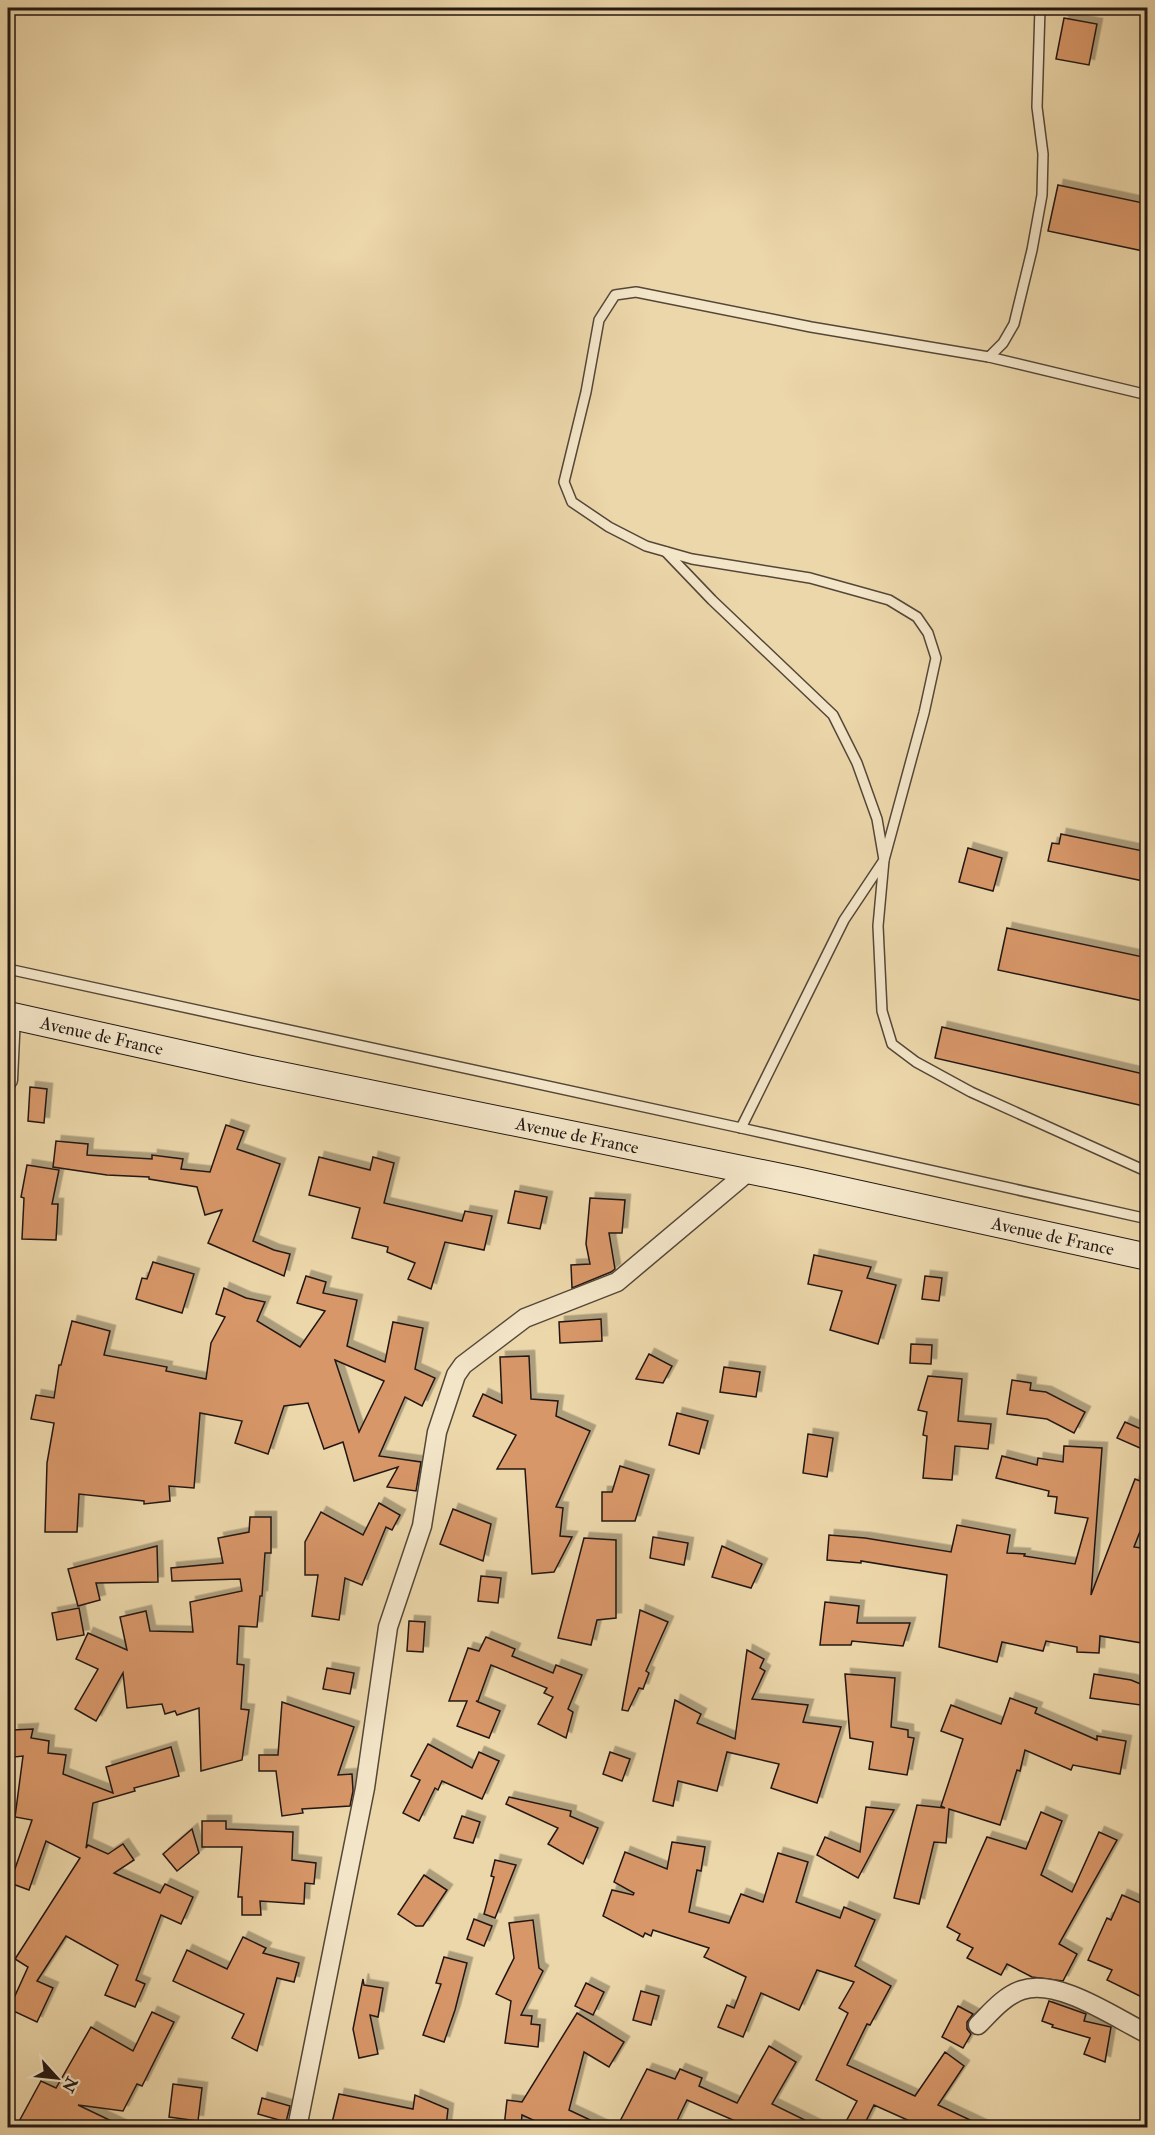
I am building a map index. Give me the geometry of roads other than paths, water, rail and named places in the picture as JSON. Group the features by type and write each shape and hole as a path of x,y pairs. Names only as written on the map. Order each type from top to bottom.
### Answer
{"main road":[{"name":"Avenue de France","path":"9,1015 251,1069 749,1171 1148,1257"}],"street":[{"path":"8,1080 9,1015"},
{"path":"297,2127 365,1788 388,1627 422,1526 437,1432 456,1375 463,1365 525,1318 618,1282 749,1171"},
{"path":"978,2025 1004,2000 1023,1989 1053,1988 1082,1999 1148,2034"}],"lane":[{"path":"989,357 1003,343 1014,324 1032,250 1042,195 1043,154 1037,107 1040,8"},
{"path":"1148,395 989,357 812,327 636,292 615,295 598,320 586,392 564,482 572,502 609,527 646,546 692,558 810,578 889,600 917,617 928,633 936,658 924,713 884,860 878,926 882,1011 892,1044 916,1062 971,1092 1148,1172"},
{"path":"666,552 712,600 833,715 857,763 877,819 884,860 844,920 741,1128"},
{"path":"8,969 1148,1219"}]}
